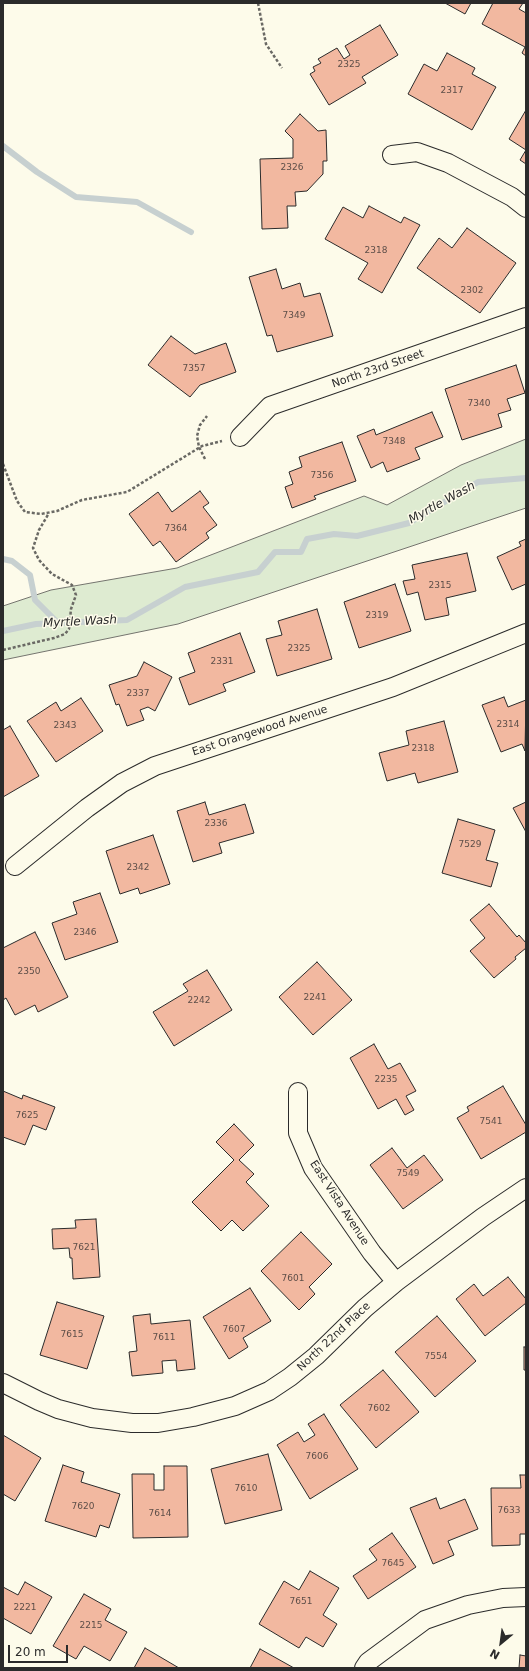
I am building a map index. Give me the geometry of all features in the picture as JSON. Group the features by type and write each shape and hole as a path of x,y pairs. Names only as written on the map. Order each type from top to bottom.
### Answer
{"street":[{"path":"392,155 417,152 448,163 512,197 526,208"},
{"name":"North 23rd Street","path":"240,437 270,406 526,317"},
{"name":"East Orangewood Avenue","path":"15,866 81,813 122,783 155,766 393,687 526,633"},
{"name":"East Vista Avenue","path":"298,1092 298,1133 313,1168 372,1254 396,1282"},
{"name":"North 22nd Place","path":"3,1383 39,1401 92,1418 132,1423 158,1423 193,1417 235,1406 269,1390 290,1377 316,1356 365,1308 396,1282 483,1217 526,1188"},
{"path":"364,1668 368,1662 425,1620 468,1604 503,1598 526,1597"}],"path":[{"path":"258,3 266,44 282,68"},
{"path":"205,459 199,448 197,436 200,425 207,416"},
{"path":"3,464 17,501 25,512 41,514 82,500 127,492 199,448 240,437"},
{"path":"3,650 54,638 65,634 69,629 71,609 76,595 72,585 52,574 43,564 34,548 39,530 50,512"}],"green space":[{"path":"526,439 526,508 178,624 3,660 3,606 51,590 177,568 364,496 387,505 461,465"}],"building":[{"path":"445,3 471,3 465,14"},
{"path":"493,3 523,3 519,9 526,13 526,56 522,53 525,47 482,24"},
{"path":"380,25 398,55 362,77 366,83 329,105 310,74 315,71 313,67 321,63 318,59 337,48 344,59 350,55 345,46"},
{"path":"447,53 475,68 472,74 496,87 472,130 408,94 424,64 437,71"},
{"path":"526,110 526,150 509,139"},
{"path":"300,114 318,131 326,130 327,161 323,161 323,174 307,191 295,192 296,206 287,206 288,228 262,229 260,159 293,158 293,139 285,131"},
{"path":"526,150 526,164 520,160"},
{"path":"369,206 401,223 404,217 420,225 382,293 358,279 368,263 325,239 343,207 363,218"},
{"path":"467,228 516,263 480,313 417,268 439,238 452,248"},
{"path":"276,269 282,289 300,283 304,297 320,293 333,336 277,352 272,335 267,336 249,277"},
{"path":"171,336 195,354 226,343 236,372 200,385 190,397 148,365"},
{"path":"516,365 525,393 507,399 511,410 498,414 502,427 462,440 445,389"},
{"path":"432,412 443,437 415,448 420,459 387,472 383,462 371,468 357,436 374,429 376,435"},
{"path":"342,442 356,481 314,496 316,499 292,508 285,487 293,484 289,472 302,467 299,457"},
{"path":"200,491 209,503 203,507 217,525 206,533 209,538 176,562 160,541 153,546 129,514 158,492 172,512"},
{"path":"526,539 526,584 512,590 497,557 521,546 519,542"},
{"path":"467,553 476,591 446,598 449,615 425,620 418,592 407,595 403,581 415,579 412,565"},
{"path":"395,584 411,631 359,648 344,602"},
{"path":"317,609 332,659 277,676 266,639 282,635 278,621"},
{"path":"240,633 255,672 223,684 226,691 189,705 179,678 195,672 188,653"},
{"path":"144,662 172,677 155,711 148,707 140,710 144,720 127,726 119,704 116,705 109,685 137,676"},
{"path":"504,697 508,707 526,700 525,751 522,744 501,752 482,705"},
{"path":"81,698 103,731 56,762 27,721 56,702 61,711"},
{"path":"444,721 458,772 418,783 415,773 387,781 379,753 409,745 406,731"},
{"path":"10,726 39,776 3,797 3,730"},
{"path":"205,802 209,815 245,804 254,833 219,843 222,853 193,862 177,811"},
{"path":"526,802 526,832 513,808"},
{"path":"458,819 495,830 486,860 498,863 491,887 442,873"},
{"path":"153,835 170,884 140,894 138,888 120,894 106,851"},
{"path":"100,893 118,942 65,960 52,923 77,914 73,902"},
{"path":"489,904 517,937 519,935 526,943 526,948 515,957 516,959 494,978 470,951 485,938 470,920"},
{"path":"35,932 68,997 38,1012 35,1005 15,1015 6,998 3,1000 3,948"},
{"path":"317,962 352,1000 313,1035 279,997"},
{"path":"207,970 232,1010 174,1046 153,1012 188,991 183,984"},
{"path":"374,1044 388,1069 400,1063 416,1091 406,1096 414,1110 405,1115 396,1099 378,1109 350,1058"},
{"path":"503,1086 526,1125 526,1132 481,1159 457,1118 469,1111 467,1107"},
{"path":"3,1091 22,1099 23,1095 55,1107 46,1130 33,1125 25,1145 3,1137"},
{"path":"234,1124 254,1145 239,1160 254,1174 246,1182 269,1206 243,1231 232,1220 221,1231 192,1202 234,1160 216,1142"},
{"path":"392,1148 407,1168 424,1155 443,1180 403,1209 370,1165"},
{"path":"96,1219 100,1277 73,1279 72,1258 70,1258 69,1248 53,1249 52,1229 76,1228 75,1220"},
{"path":"301,1232 332,1264 309,1287 315,1294 299,1310 261,1271"},
{"path":"508,1277 526,1299 526,1303 485,1336 456,1299 474,1284 483,1296"},
{"path":"250,1288 271,1321 243,1338 248,1347 229,1359 203,1317"},
{"path":"57,1302 104,1316 87,1369 40,1355"},
{"path":"150,1314 151,1324 190,1320 195,1369 177,1371 176,1360 162,1361 163,1373 132,1376 129,1352 137,1351 133,1316"},
{"path":"437,1316 476,1361 435,1397 395,1352"},
{"path":"524,1347 526,1347 526,1370 524,1370"},
{"path":"383,1370 419,1412 376,1448 340,1405"},
{"path":"324,1414 358,1469 310,1499 277,1445 298,1432 304,1442 315,1435 308,1424"},
{"path":"3,1435 41,1458 15,1501 3,1494"},
{"path":"268,1454 282,1510 225,1524 211,1469"},
{"path":"63,1465 84,1472 81,1482 120,1494 109,1528 100,1525 96,1537 45,1521"},
{"path":"164,1466 187,1466 188,1537 133,1538 132,1474 154,1474 154,1490 164,1490"},
{"path":"520,1475 526,1475 526,1534 520,1534 520,1545 492,1546 491,1488 521,1488"},
{"path":"436,1498 440,1509 465,1499 478,1529 448,1541 454,1555 433,1564 410,1508"},
{"path":"392,1533 416,1567 368,1599 353,1576 377,1560 369,1549"},
{"path":"310,1571 339,1588 323,1615 337,1624 323,1647 306,1637 299,1648 259,1624 284,1581 299,1590"},
{"path":"25,1582 52,1597 31,1634 3,1618 3,1587 18,1595"},
{"path":"84,1594 111,1609 105,1620 127,1632 110,1661 84,1646 76,1659 53,1646"},
{"path":"145,1648 179,1668 134,1668"},
{"path":"260,1649 294,1668 250,1668"},
{"path":"520,1655 526,1656 526,1668 519,1668"}],"waterway":[{"path":"3,146 37,172 76,197 137,202 191,232"},
{"name":"Myrtle Wash","path":"3,631 36,624 127,620 185,587 258,572 275,552 301,552 307,539 334,534 357,536 409,523 478,482 526,478"},
{"path":"3,559 12,561 30,575 35,600 58,623"}]}
